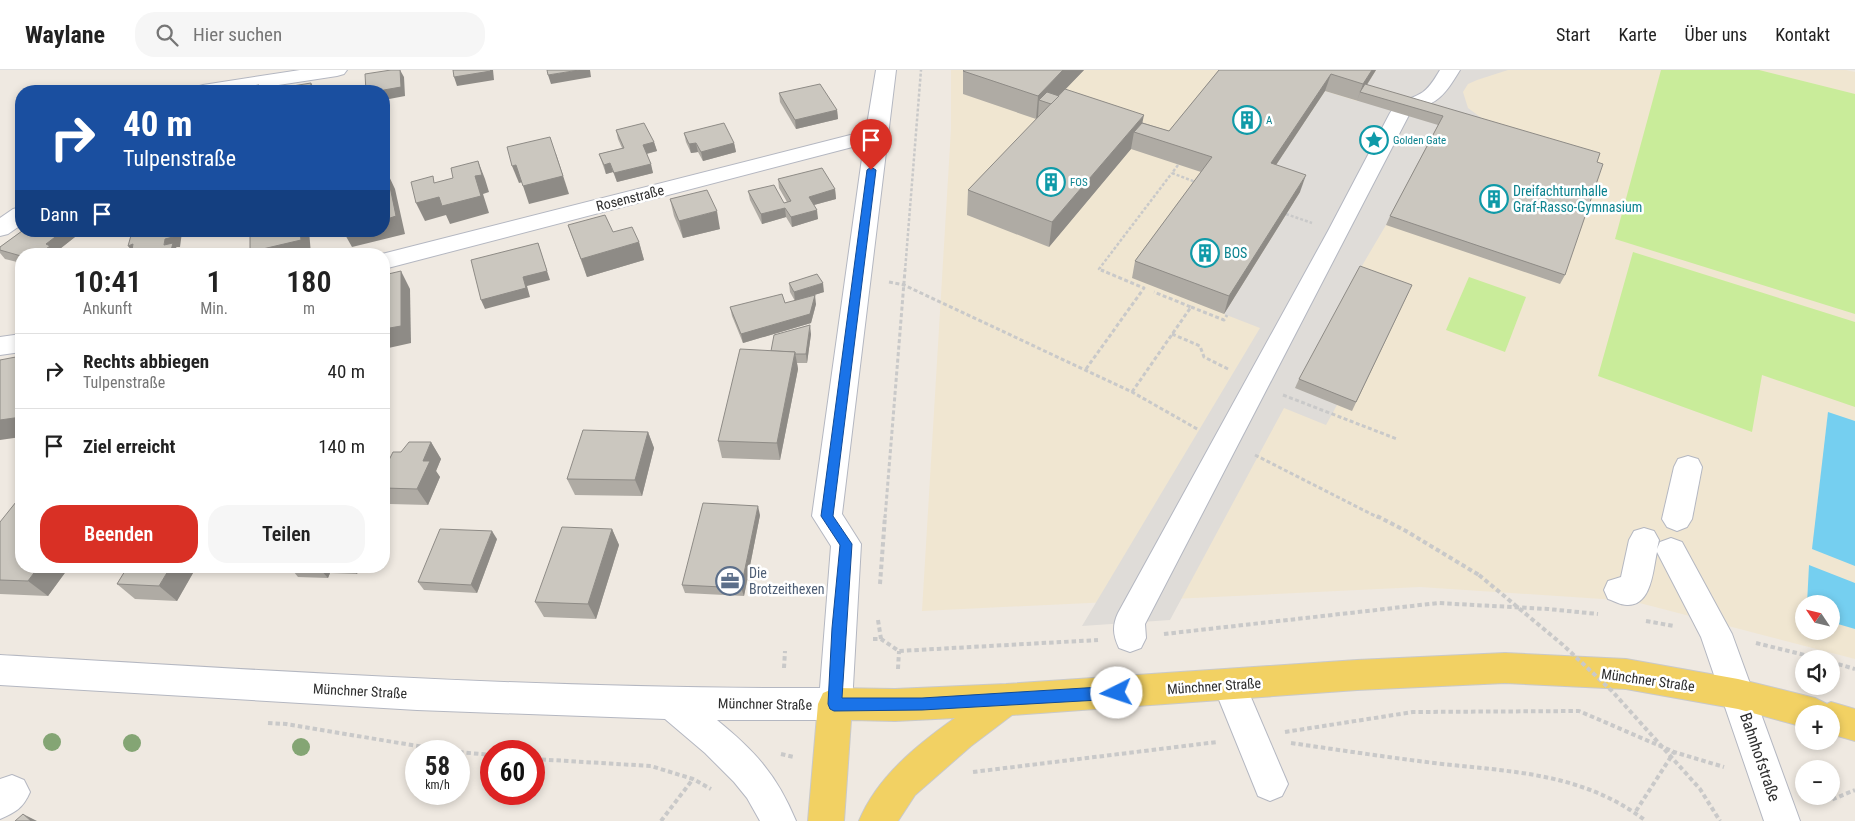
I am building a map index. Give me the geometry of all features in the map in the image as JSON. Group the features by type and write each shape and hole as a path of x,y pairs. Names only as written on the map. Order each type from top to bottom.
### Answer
{"main road":[{"name":"Münchner Straße","path":"834,704 895,705 1006,700 1357,675 1504,668 1626,674 1738,694 1795,709"},
{"path":"877,821 903,784 959,735 1006,700"},
{"path":"826,821 834,704"},
{"path":"1840,721 1855,725"}],"street":[{"path":"202,85 223,70"},
{"path":"240,85 336,70"},
{"path":"834,704 846,544 827,516 886,70"},
{"path":"1130,638 1129,623 1400,113 1405,106 1423,101 1436,93 1450,70"},
{"name":"Rosenstraße","path":"390,259 876,135"},
{"path":"0,229 15,218"},
{"path":"0,346 15,344"},
{"path":"1677,519 1688,467"},
{"name":"Bahnhofstraße","path":"1613,603 1635,585 1657,546 1716,634 1782,821"},
{"name":"Münchner Straße","path":"0,670 456,697 834,704"},
{"path":"1229,685 1270,784"},
{"path":"670,702 751,774 774,810 778,821"}],"path":[{"path":"880,590 921,70"},
{"path":"1086,369 1144,288 1098,269 1178,165"},
{"path":"1172,173 1201,184"},
{"path":"858,274 904,285 1086,369 1132,392 1198,430 1258,456 1406,531 1479,575 1563,645 1612,691 1700,789 1720,821"},
{"path":"1154,292 1224,320 1227,315"},
{"path":"1132,392 1191,307"},
{"path":"1172,334 1200,346 1204,357 1257,384 1397,439"},
{"path":"838,640 881,639 899,651 1130,638 1438,603 1548,609 1613,603"},
{"path":"1637,619 1716,634 1795,653"},
{"path":"1840,665 1855,669"},
{"path":"967,772 1251,738 1413,712 1579,711 1674,752 1768,781"},
{"path":"266,723 286,724 405,744"},
{"path":"1251,738 1539,776 1599,792 1636,812 1646,821"},
{"path":"1636,812 1674,752"},
{"path":"545,760 651,766 693,779 724,796 777,753 831,764"},
{"path":"661,821 693,779"},
{"path":"1840,796 1855,790"}],"shaded area":[{"path":"951,70 1846,70 1855,72 1855,659 1840,655 1840,650 1820,650 1632,601 1420,587 922,611 951,129"},
{"path":"1376,70 1508,70 1468,84 1463,92 1468,108 1491,125 1386,225 1356,276 1337,405 1326,425 1284,408 1170,620 1082,626 1260,328 1224,314 1300,192 1266,180 1325,91 1357,101"}],"green space":[{"path":"1661,70 1759,70 1855,94 1855,314 1615,239"},
{"path":"1633,252 1855,322 1855,407 1762,375 1752,432 1598,376"},
{"path":"1469,277 1526,297 1505,352 1446,330"}],"water":[{"path":"1828,412 1855,421 1855,566 1812,549"},
{"path":"1809,565 1855,583 1855,629 1840,625 1840,595 1807,595"}],"building":[{"path":"400,70 401,87 390,89 390,85 366,85 365,74"},
{"path":"453,70 490,70 491,71 454,77"},
{"path":"547,70 579,70 548,75"},
{"path":"964,70 1063,70 1038,96"},
{"path":"1219,70 1372,70 1363,84 1331,74 1271,163 1306,175 1229,296 1135,261 1212,157 1134,132 1142,123 1169,131"},
{"path":"820,84 837,110 795,120 779,93"},
{"name":"Dreifachturnhalle Graf-Rasso-Gymnasium","path":"1365,84 1600,153 1597,162 1603,164 1565,275 1390,216 1443,116 1360,92"},
{"name":"FOS","path":"1065,89 1144,115 1052,222 968,190"},
{"path":"1047,92 1059,96 1051,104 1039,100"},
{"path":"644,123 654,142 643,145 651,164 614,173 610,163 604,165 599,154 624,148 616,130"},
{"path":"724,123 734,143 701,152 696,143 689,144 684,133"},
{"path":"550,137 563,176 523,186 516,165 512,166 507,147"},
{"path":"478,161 482,175 475,176 481,196 442,206 439,197 416,203 411,182 433,176 434,183 453,178 451,168"},
{"path":"822,168 835,189 809,197 817,210 791,217 785,208 761,214 748,191 774,185 784,203 791,201 778,179"},
{"path":"390,187 396,216 390,218"},
{"path":"707,190 717,211 679,221 670,199"},
{"path":"605,215 613,232 632,227 639,242 581,259 568,225"},
{"path":"15,236 55,237 46,244 50,246 47,248 15,248 15,254 0,250 0,247"},
{"path":"131,237 173,237 165,239 164,245 173,243 172,248 132,248 133,244 128,246"},
{"path":"250,237 301,237 301,240 267,248 250,248"},
{"path":"538,243 547,271 523,277 526,288 481,300 471,260"},
{"path":"1360,266 1412,285 1356,402 1299,379"},
{"path":"401,271 401,326 390,328 390,274"},
{"path":"817,274 823,283 794,292 789,283"},
{"path":"782,294 785,303 815,295 810,314 741,334 730,307"},
{"path":"810,325 806,354 771,351 774,335"},
{"path":"740,349 795,352 777,443 718,441"},
{"path":"15,357 15,418 0,420 0,360"},
{"path":"583,430 648,432 635,480 567,479"},
{"path":"409,442 431,442 423,461 430,461 417,489 390,488 390,458 393,452 401,452"},
{"path":"15,503 15,573 34,573 28,581 0,580 0,522"},
{"path":"703,503 758,506 741,588 682,585"},
{"path":"562,527 612,529 588,604 535,602"},
{"path":"440,529 492,531 471,585 418,582"},
{"path":"124,573 167,573 159,586 117,584"},
{"path":"23,814 31,821 15,821"}],"place":[{"name":"A","path":"1247,120"},
{"name":"Golden Gate","path":"1374,140"},
{"name":"FOS","path":"1051,182"},
{"name":"Dreifachturnhalle Graf-Rasso-Gymnasium","path":"1494,199"},
{"name":"BOS","path":"1205,253"},
{"name":"Die Brotzeithexen","path":"730,581"}],"route":[{"path":"871,170 827,516 846,544 838,628 834,704 922,704 1117,693"}]}
